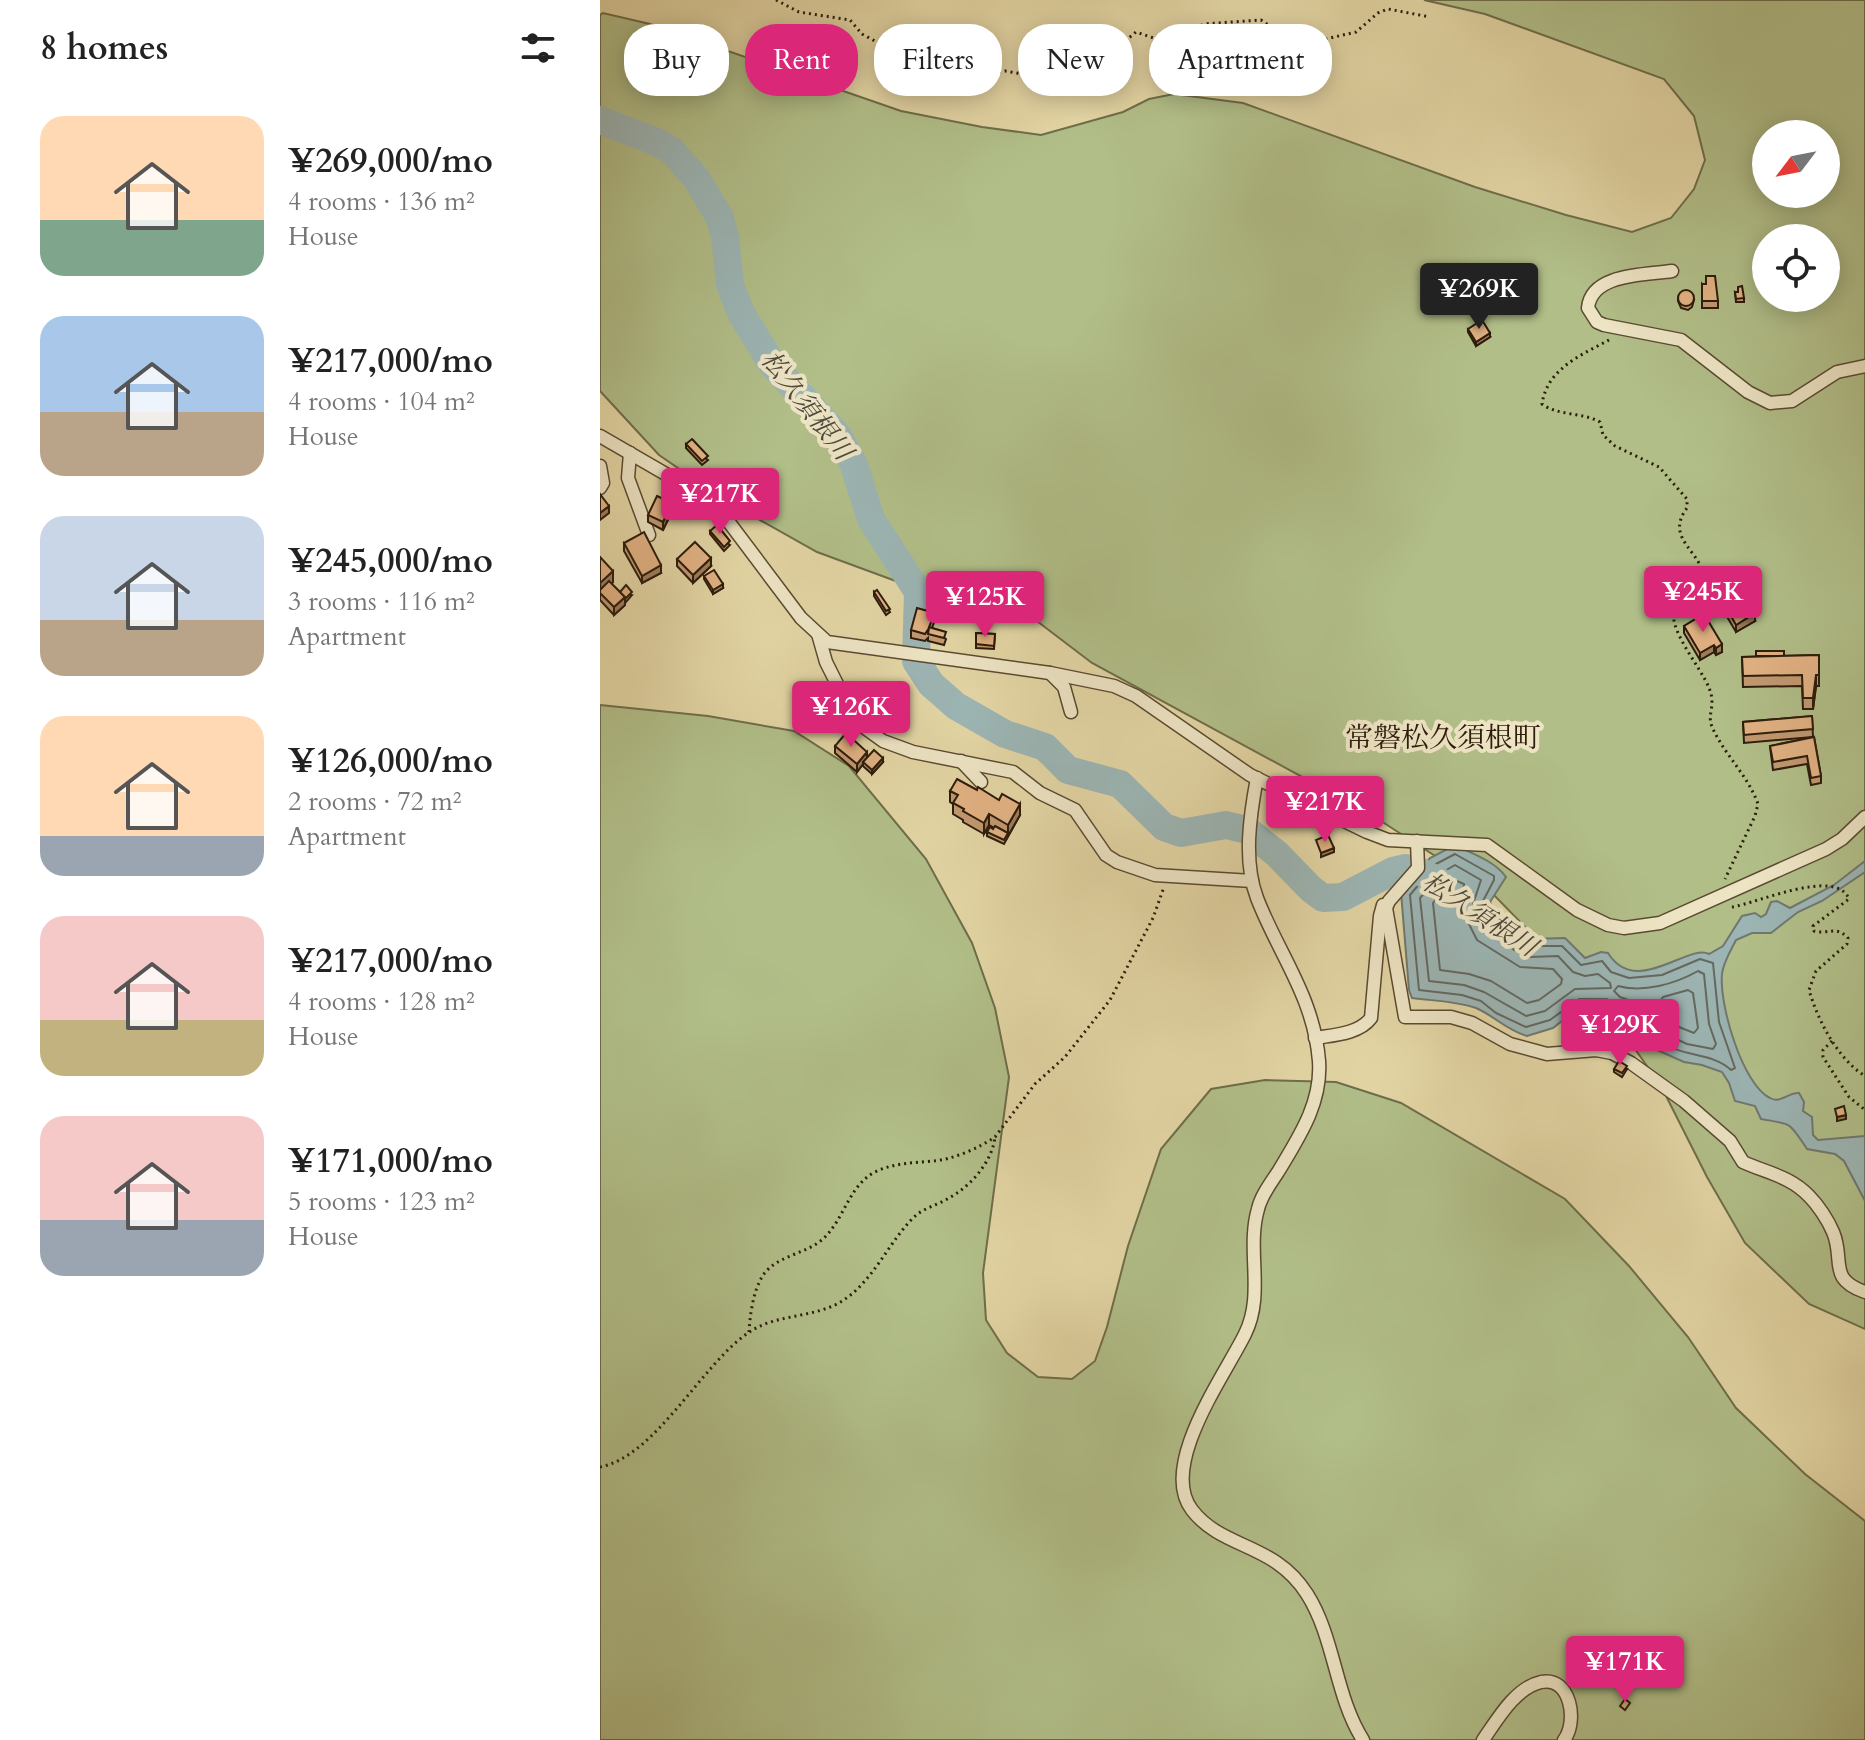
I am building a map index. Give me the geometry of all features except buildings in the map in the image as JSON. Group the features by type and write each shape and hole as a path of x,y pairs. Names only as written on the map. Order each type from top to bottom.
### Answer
{"street":[{"path":"1672,271 1611,281 1596,289 1588,300 1590,313 1597,322 1681,340 1748,392 1770,403 1792,401 1837,372 1865,366"},
{"path":"600,436 702,495 722,513 801,618 827,642 1050,673 1114,686 1136,696 1257,778 1383,839 1487,845 1577,910 1608,925 1624,928 1660,923 1826,849 1842,839 1865,817"},
{"path":"630,453 628,478 649,535"},
{"path":"600,466 603,483 600,488"},
{"path":"818,634 826,662 848,706 872,735 896,747 1013,772 1040,793 1080,814 1110,858 1155,875 1252,881"},
{"path":"1050,673 1064,687 1071,712"},
{"path":"961,761 981,782"},
{"path":"1257,778 1252,803 1252,881 1298,983 1319,1061 1311,1114 1258,1207 1253,1235 1255,1301 1250,1320 1202,1411 1180,1480 1183,1495 1202,1521 1225,1536 1277,1561 1306,1591 1321,1625 1353,1725 1363,1740"},
{"path":"1315,1038 1351,1031 1369,1022 1381,909 1418,868 1417,841"},
{"path":"1386,904 1405,1017 1451,1017 1472,1023 1510,1044 1547,1054 1596,1050 1612,1053 1631,1063 1715,1127 1733,1144 1743,1162 1789,1179 1810,1196 1835,1234 1839,1272 1844,1280 1865,1292"},
{"path":"1483,1740 1517,1696 1545,1681 1552,1682 1568,1698 1572,1722 1564,1740"}],"path":[{"path":"776,0 799,12 850,20 862,34 947,80 959,82 1005,71 1052,79 1077,69 1087,58 1118,47 1136,32 1177,46 1185,43 1203,24 1261,20 1287,38 1304,44 1356,32 1378,13 1388,9 1430,17"},
{"path":"1622,329 1547,382 1542,404 1549,410 1592,417 1600,422 1603,435 1621,449 1659,467 1687,499 1680,533 1703,580 1701,587 1678,605 1674,612 1675,626 1709,687 1714,702 1711,724 1758,804 1726,873 1723,884 1726,895"},
{"path":"749,1332 763,1276 773,1266 823,1239 854,1192 870,1175 898,1164 942,1160 995,1137 1035,1084 1065,1057 1110,1000 1153,918 1169,876"},
{"path":"1701,905 1711,909 1746,905 1815,884 1844,890 1848,894 1847,903 1814,924 1812,929 1817,932 1839,930 1848,938 1846,947 1820,967 1810,986 1812,1000 1833,1039 1849,1065 1865,1076"},
{"path":"1833,1039 1823,1050 1823,1057 1849,1097 1865,1110"},
{"path":"600,1467 622,1458 651,1436 726,1351 749,1332 790,1316 822,1309 860,1286 913,1217 951,1197 979,1173 994,1146 995,1137"}],"green space":[{"path":"1424,0 1865,0 1865,1329 1809,1304 1745,1243 1661,1086 1611,1015 1491,892 1367,812 1092,663 1021,609 912,587 817,552 726,501 659,455 600,391 600,15 603,13 650,24 624,24 624,96 729,96 729,51 745,57 745,96 858,96 901,111 1041,135 1123,112 1149,99 1164,96 1243,103 1475,187 1632,232 1671,218 1694,189 1705,160 1694,116 1664,79 1485,14"},
{"path":"600,705 708,716 794,731 849,766 926,859 972,943 995,1008 1009,1077 983,1273 986,1320 1007,1353 1038,1377 1072,1379 1095,1361 1128,1246 1161,1149 1211,1089 1265,1080 1336,1082 1401,1103 1565,1199 1629,1266 1688,1337 1736,1408 1805,1474 1865,1521 1865,1740 600,1740"}],"water":[{"path":"1455,845 1489,862 1506,877 1490,902 1498,919 1513,924 1531,939 1565,938 1585,958 1601,952 1608,953 1620,966 1633,971 1647,970 1700,953 1709,954 1723,946 1742,916 1755,913 1761,917 1766,914 1771,902 1777,901 1790,908 1834,885 1865,861 1865,872 1822,901 1798,912 1771,933 1752,933 1736,940 1722,974 1722,987 1734,1042 1750,1077 1760,1090 1774,1099 1799,1093 1804,1102 1803,1111 1812,1117 1813,1135 1818,1140 1865,1136 1865,1201 1844,1161 1835,1154 1807,1149 1789,1126 1761,1119 1755,1106 1735,1101 1722,1072 1684,1062 1657,1050 1645,1029 1623,1016 1610,1017 1606,1007 1581,1006 1553,1028 1527,1036 1476,1008 1412,998 1401,892 1430,858"}],"waterway":[{"name":"松久須根川","path":"600,120 671,150 696,178 720,218 730,285 741,313 772,364 838,436 854,465 871,519 918,592 916,661 931,684 956,706 1005,734 1045,747 1068,770 1120,784 1164,827 1181,833 1226,825 1247,830 1323,898 1343,897 1393,871 1406,868 1442,883"}],"district":[{"name":"常磐松久須根町","path":"1443,737"}]}
